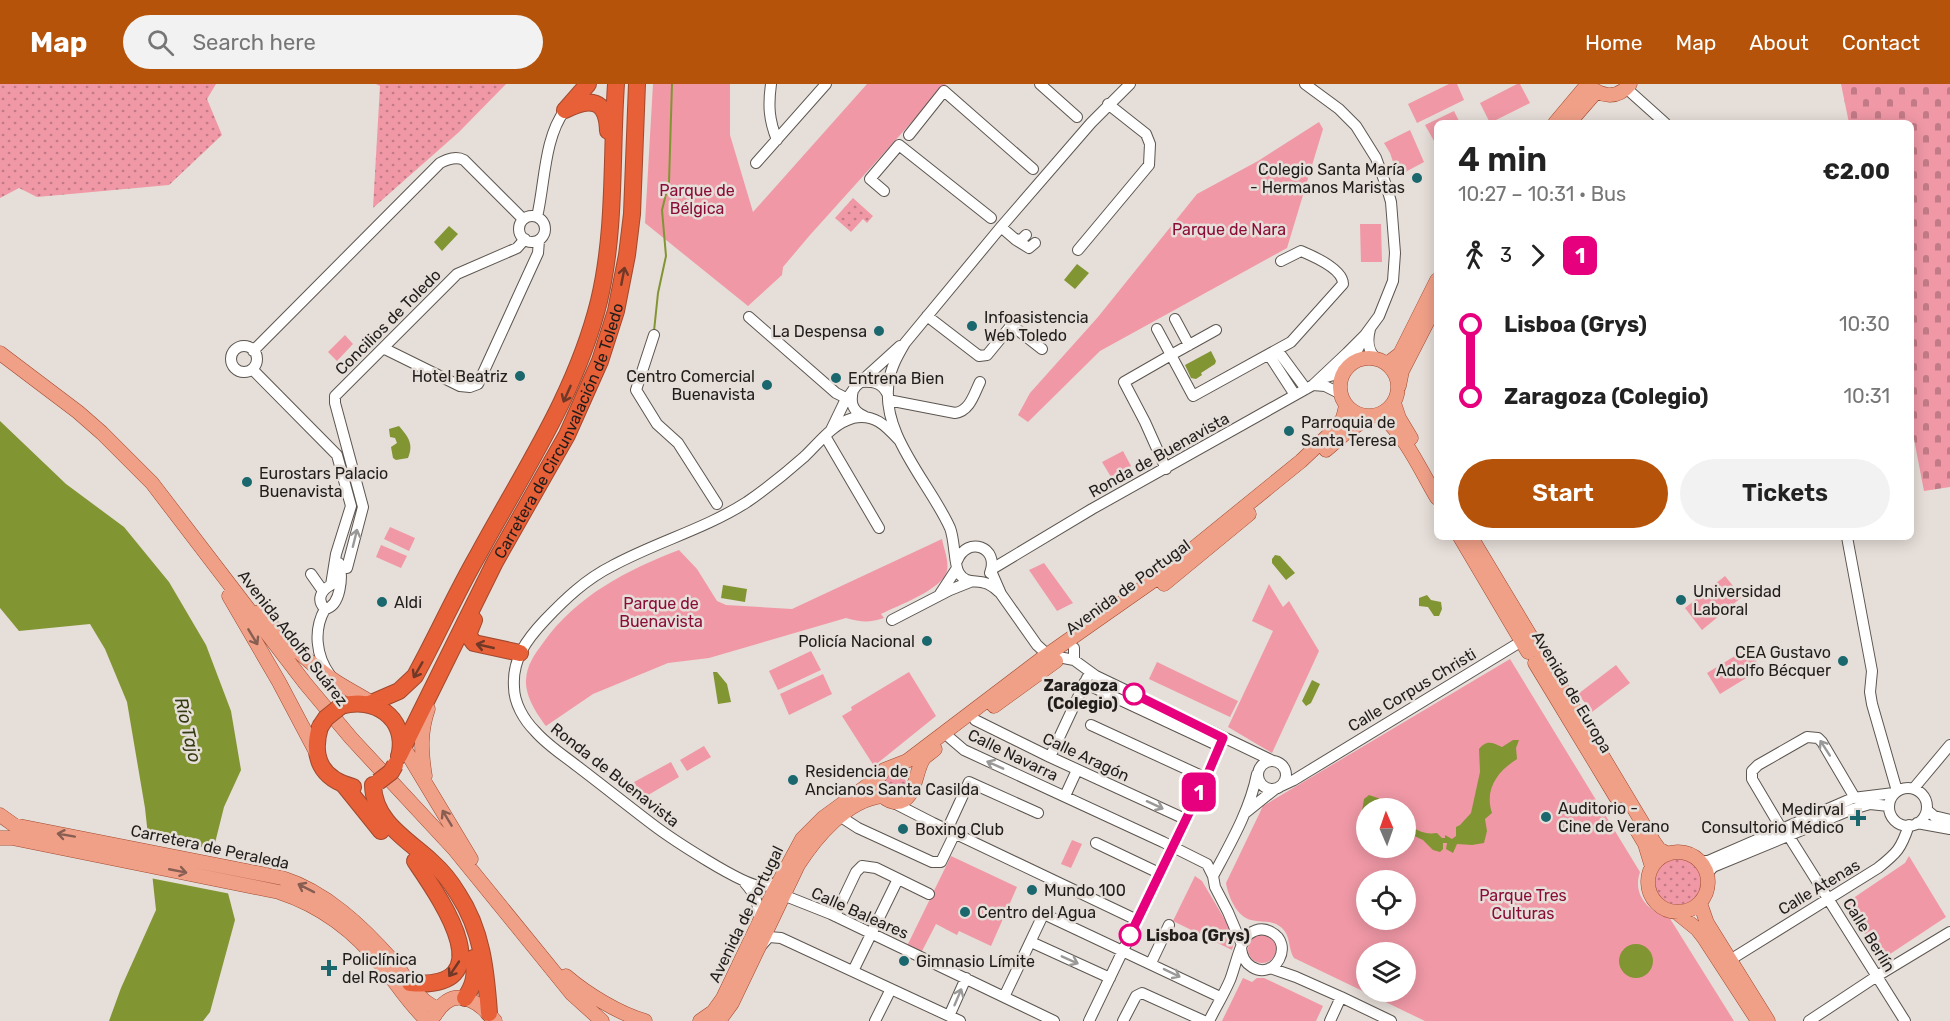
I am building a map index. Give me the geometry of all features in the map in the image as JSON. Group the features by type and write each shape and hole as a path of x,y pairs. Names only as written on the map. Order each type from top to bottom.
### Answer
{"highway":[{"path":"565,110 588,84"},
{"name":"Carretera de Circunvalación de Toledo","path":"317,753 316,740 320,726 333,711 350,704 372,704 399,691 415,676 477,556 561,406 583,355 598,301 610,236 616,84"},
{"name":"Carretera de Circunvalación de Toledo","path":"376,783 391,772 508,540 578,412 608,338 622,284 632,214 637,84"},
{"path":"565,110 586,101 603,110 607,117 609,159 613,183"},
{"path":"508,540 506,555 468,635 470,640 479,645 520,653"},
{"path":"372,704 383,711 395,724 400,752"},
{"path":"317,753 323,769 329,776 344,785 390,840 432,877 449,898 459,916 469,943 474,966 474,984 465,998"},
{"path":"344,785 363,787 376,783"},
{"path":"376,783 373,794 376,805 388,823 399,836 439,868 466,908 478,936 483,956 492,1017"},
{"path":"410,983 428,984 441,981 453,974 460,959 456,932 438,896 415,861"}],"main road":[{"path":"1590,87 1608,96 1621,92 1628,86"},
{"path":"1558,120 1590,87"},
{"path":"1571,120 1590,87"},
{"path":"1383,362 1400,354 1434,286"},
{"path":"1375,416 1388,410 1396,397 1402,371 1434,309"},
{"name":"Avenida Adolfo Suárez","path":"0,353 78,412 123,452 152,483 311,691 487,887 573,994 602,1021"},
{"path":"1434,476 1402,423 1396,397 1398,381 1394,372 1383,362 1369,358 1358,360 1347,369 1341,379 1343,400 1357,414 1375,416 1390,423 1434,493"},
{"name":"Avenida de Portugal","path":"781,888 821,833 840,817 865,800 903,800 911,792 917,772 925,757 1157,578 1301,461 1336,429 1342,418 1343,400"},
{"name":"Avenida de Portugal","path":"700,1021 713,1012 723,998 766,921 802,838 814,826 879,777 884,770 907,761 1055,658 1074,654 1163,585 1349,430 1375,416"},
{"name":"Avenida de Europa","path":"1462,540 1645,844 1652,867 1648,883 1649,892 1660,906 1676,912 1697,929 1758,1021"},
{"name":"Avenida de Europa","path":"1473,540 1654,842 1659,849 1668,854"},
{"path":"204,549 279,633 334,680 372,704"},
{"path":"204,549 317,753"},
{"path":"426,784 421,745 423,725 456,641"},
{"path":"400,752 426,784 487,887"},
{"path":"895,766 907,770 913,780 911,792"},
{"path":"879,777 878,787 887,799"},
{"name":"Carretera de Peraleda","path":"0,815 14,825 122,853 314,891 343,912 393,961 423,1002 436,1015 453,999 465,998"},
{"name":"Carretera de Peraleda","path":"0,838 122,853"},
{"path":"1652,867 1668,854 1685,852 1700,861 1707,874 1707,889 1700,903 1693,908 1676,912"},
{"name":"Carretera de Peraleda","path":"280,885 312,904 347,930 382,965 428,1021"},
{"path":"1700,903 1707,923 1768,1021"},
{"name":"Avenida de Portugal","path":"720,1021 732,1003 760,947 766,921"},
{"name":"Avenida Adolfo Suárez","path":"546,959 576,985 622,1012 645,1021"},
{"path":"465,998 477,1002 492,1017"}],"street":[{"path":"771,84 770,122 777,140"},
{"path":"756,164 826,84"},
{"path":"1040,84 1077,117"},
{"name":"Ronda de Buenavista","path":"828,433 856,386 904,343 1108,104 1127,88 1141,84"},
{"name":"Ronda de Buenavista","path":"992,570 1019,551 1313,384 1347,369 1368,331 1383,310 1393,281 1395,244 1391,202 1376,158 1360,131 1339,109 1305,84"},
{"path":"1628,86 1662,120"},
{"path":"909,135 947,87 1033,169"},
{"path":"1078,250 1149,165 1150,144 1146,134 1108,104"},
{"path":"537,217 550,143 556,125 565,110"},
{"path":"884,191 870,179 899,145 991,218"},
{"path":"253,351 440,163 446,160 456,158 464,160 523,219"},
{"path":"383,348 460,386 470,387 478,384 538,253 539,240 545,230 544,222 537,217 530,216 523,219 519,228 525,239 532,242 539,240"},
{"path":"1001,227 1021,237 1029,248 1035,243"},
{"name":"Concilios de Toledo","path":"347,568 363,507 334,402 335,396 457,274 518,248 525,239"},
{"path":"1157,329 1192,396 1274,353 1292,342 1343,284 1343,278 1338,271 1301,251 1281,261"},
{"path":"927,316 979,356 987,355 1010,327 1014,327 1042,349"},
{"path":"749,317 834,392 842,396"},
{"path":"1175,320 1189,345"},
{"path":"1166,469 1124,382 1216,330"},
{"path":"1368,331 1368,344 1374,357 1383,362"},
{"name":"Ronda de Buenavista","path":"1313,384 1368,331"},
{"path":"654,335 636,390 657,424 678,443 717,504"},
{"name":"Ronda de Buenavista","path":"904,343 891,372 888,400 890,415 899,440 950,528 972,546"},
{"path":"247,347 253,351 256,362 252,369 245,372 237,370 231,360 233,353 239,348 247,347"},
{"path":"1274,353 1313,384 1325,386 1343,400"},
{"path":"1274,353 1295,395"},
{"path":"252,369 337,455 351,506 336,554 331,589 320,598 321,606 325,609 319,621 319,654 334,680"},
{"path":"866,417 854,408 852,402 856,386 868,381 879,384 888,400 955,413 962,412 968,406 980,382"},
{"name":"Ronda de Buenavista","path":"781,888 743,881 662,832 549,744 535,732 519,708 513,689 514,676 520,653 532,634 572,592 611,566 700,527 741,505 784,474 828,433 844,422 880,414 888,400"},
{"name":"Ronda de Buenavista","path":"866,417 883,424 899,440"},
{"path":"828,433 879,528"},
{"name":"Ronda de Buenavista","path":"950,528 956,564"},
{"path":"1848,540 1872,671 1870,692 1872,704 1896,792 1889,806 1890,812 1895,820 1904,825 1950,829"},
{"path":"940,595 959,554 964,549 978,546 988,552 999,592 1037,645 1055,658"},
{"name":"Ronda de Buenavista","path":"988,552 1006,554 1019,551"},
{"path":"956,564 964,579 986,583 999,592"},
{"path":"892,620 940,595 987,577 992,570"},
{"path":"311,574 331,589"},
{"name":"Calle Corpus Christi","path":"1245,813 1278,788 1318,765 1528,652"},
{"path":"1074,654 1090,672 1221,742"},
{"path":"1050,757 1090,672"},
{"path":"1084,683 1221,742"},
{"name":"Calle Aragón","path":"975,720 1185,819"},
{"path":"1091,725 1206,778"},
{"name":"Calle Berlín","path":"1855,798 1818,738 1807,737 1758,765 1752,771 1752,778 1784,831 1905,1021"},
{"name":"Calle Navarra","path":"950,738 964,750 1207,864"},
{"path":"1088,1019 1124,950 1221,742"},
{"name":"Calle Corpus Christi","path":"1221,742 1246,749 1291,769 1318,765"},
{"path":"1914,788 1950,745"},
{"path":"1213,876 1245,813 1258,772 1264,763 1277,762 1287,776 1278,788 1263,786 1258,772 1256,762 1246,749"},
{"path":"1065,796 1077,770"},
{"path":"840,817 858,828 932,862 941,862 969,782 1038,813"},
{"path":"1707,874 1713,867 1855,798 1914,788 1923,795 1927,810 1925,815 1913,824"},
{"path":"911,792 911,813"},
{"path":"887,799 911,813 1137,920"},
{"path":"1700,861 1708,861 1784,831 1864,805 1889,806"},
{"path":"1927,810 1934,816 1950,820"},
{"name":"Calle Atenas","path":"1730,960 1878,868 1897,852 1913,824"},
{"path":"1096,843 1159,873"},
{"path":"1207,864 1219,864"},
{"path":"1207,864 1242,947 1244,960 1255,969"},
{"path":"835,916 856,872 862,866 876,868 929,894"},
{"path":"853,972 898,879"},
{"name":"Ronda de Buenavista","path":"743,881 755,896 766,921 781,938"},
{"name":"Calle Baleares","path":"781,888 1054,1021"},
{"path":"1228,912 1243,927 1253,931 1265,930 1276,935 1282,946 1282,953 1280,959 1270,968"},
{"path":"1004,997 1043,915 1046,915 1220,997"},
{"path":"1151,963 1168,925"},
{"path":"1209,1021 1229,982 1247,935 1253,931"},
{"path":"1809,1021 1950,932"},
{"path":"760,947 768,937 781,938 955,1019 966,978"},
{"path":"1031,942 1110,978"},
{"path":"1282,953 1296,977"},
{"path":"1229,982 1255,969 1270,968 1296,977 1391,1021"},
{"path":"875,1021 891,989"},
{"path":"1123,1021 1136,996 1142,993 1203,1021"},
{"path":"1330,1021 1341,997"}],"green space":[{"path":"0,84 216,84 207,99 222,135 169,185 37,197 19,188 0,198"},
{"path":"376,84 506,84 459,132 373,208 380,86"},
{"name":"Parque de Bélgica","path":"653,84 730,84 730,135 753,212 867,84 946,84 810,235 783,267 782,275 748,306 645,223"},
{"path":"1449,84 1457,84 1464,100 1417,123 1408,104"},
{"path":"1520,84 1530,103 1496,120 1488,120 1480,103"},
{"path":"1841,84 1950,84 1950,487 1924,491 1914,439 1914,120 1848,120"},
{"path":"1454,111 1458,120 1435,120"},
{"path":"1434,121 1434,141 1425,125"},
{"name":"Parque de Nara","path":"1319,122 1323,129 1287,248 1100,351 1028,422 1018,415 1030,393 1098,317 1197,194 1258,161"},
{"path":"1410,130 1424,162 1398,176 1384,143"},
{"path":"853,198 873,216 867,223 863,219 851,232 835,218"},
{"path":"1360,224 1381,224 1382,262 1361,262"},
{"path":"345,335 353,344 337,361 328,352"},
{"path":"1123,451 1131,466 1111,477 1102,462"},
{"path":"390,527 415,538 409,551 384,539"},
{"name":"Parque de Buenavista","path":"942,539 947,563 944,578 929,590 881,614 884,618 865,621 846,618 709,658 668,663 593,694 546,726 530,698 526,680 532,660 556,626 571,611 604,586 640,566 679,550 697,569 717,601 726,605 792,609"},
{"path":"381,545 407,556 401,568 376,557"},
{"path":"1044,563 1073,603 1057,611 1029,570"},
{"path":"1725,576 1742,597 1702,630 1685,608"},
{"path":"1269,584 1283,607 1289,601 1319,651 1272,753 1228,727 1273,631 1252,621"},
{"path":"1748,648 1761,669 1720,694 1707,673"},
{"path":"811,651 821,670 778,690 769,671"},
{"name":"Parque Tres Culturas","path":"1510,659 1640,872 1638,888 1640,895 1649,907 1669,917 1734,1021 1425,1021 1385,1002 1416,1002 1416,942 1356,942 1356,988 1294,958 1285,931 1271,922 1255,921 1241,915 1231,900 1226,883 1263,806"},
{"path":"1157,662 1238,701 1230,717 1149,679"},
{"path":"1616,665 1630,683 1592,712 1578,694"},
{"path":"909,672 936,716 874,766 842,716 852,710 851,707"},
{"path":"823,674 832,694 789,715 780,694"},
{"path":"704,746 711,757 687,771 680,760"},
{"path":"671,762 679,777 643,798 634,782"},
{"path":"895,773 903,776 906,784 903,792 895,795 887,792 884,784 887,776"},
{"path":"1072,840 1082,844 1071,868 1061,864"},
{"name":"Centro del Agua","path":"951,856 1017,887 991,946 959,931 957,935 936,924 921,953 907,946"},
{"path":"1909,856 1946,917 1881,960 1846,903 1905,863"},
{"path":"1678,859 1694,866 1701,882 1694,898 1678,905 1662,898 1655,882 1662,866"},
{"path":"1195,876 1202,881 1234,935 1232,950 1173,921"},
{"path":"1262,935 1272,939 1276,949 1272,959 1262,963 1252,959 1248,949 1252,939"},
{"path":"1243,978 1252,982 1257,978 1264,978 1323,1006 1316,1021 1222,1021"}],"water":[{"path":"449,226 458,234 442,251 434,242"},
{"path":"1077,264 1089,273 1075,289 1064,280"},
{"path":"1211,351 1216,361 1215,364 1196,379 1191,378 1185,365"},
{"name":"Río Tajo","path":"0,421 66,484 124,527 169,582 206,645 231,711 241,770 224,807 215,843 235,920 210,1012 203,1021 109,1021 121,988 156,910 145,808 127,702 105,649 90,624 19,631 0,608"},
{"path":"399,426 407,437 410,448 408,458 396,460 393,458 391,447 397,443 395,438 390,437 389,429"},
{"path":"1275,555 1280,556 1295,573 1286,580 1272,563"},
{"path":"723,585 747,589 745,602 721,598"},
{"path":"1427,595 1431,600 1441,602 1442,609 1439,616 1434,616 1428,607 1419,606 1419,598"},
{"path":"713,672 717,672 727,684 731,702 718,704"},
{"path":"1312,680 1320,684 1311,703 1306,706 1302,701"},
{"path":"1513,740 1519,740 1516,748 1517,759 1504,769 1491,789 1492,813 1485,819 1487,831 1484,843 1457,844 1453,853 1446,849 1447,843 1443,843 1443,849 1440,852 1433,850 1416,837 1416,829 1437,833 1442,838 1445,838 1445,835 1452,839 1456,836 1456,827 1471,813 1480,772 1479,749 1487,743 1502,747"},
{"path":"1636,944 1648,949 1653,961 1648,973 1636,978 1624,973 1619,961 1624,949"}],"pier":[{"path":"145,835 220,851 231,894 150,878"}],"waterway":[{"path":"654,331 658,293 666,256 662,210 669,182 672,84"}],"bus line":[{"name":"1","path":"1130,935 1223,738 1134,694"}],"place":[{"name":"Colegio Santa María - Hermanos Maristas","path":"1417,178"},
{"name":"Infoasistencia Web Toledo","path":"972,326"},
{"name":"La Despensa","path":"879,331"},
{"name":"Hotel Beatriz","path":"520,376"},
{"name":"Entrena Bien","path":"836,378"},
{"name":"Centro Comercial Buenavista","path":"767,385"},
{"name":"Parroquia de Santa Teresa","path":"1289,431"},
{"name":"Eurostars Palacio Buenavista","path":"247,482"},
{"name":"Universidad Laboral","path":"1681,600"},
{"name":"Aldi","path":"382,602"},
{"name":"Policía Nacional","path":"927,641"},
{"name":"CEA Gustavo Adolfo Bécquer","path":"1843,661"},
{"name":"Zaragoza (Colegio)","path":"1134,694"},
{"name":"Residencia de Ancianos Santa Casilda","path":"793,780"},
{"name":"Auditorio - Cine de Verano","path":"1546,817"},
{"name":"Medirval Consultorio Médico","path":"1858,818"},
{"name":"Boxing Club","path":"903,829"},
{"name":"Mundo 100","path":"1032,890"},
{"name":"Centro del Agua","path":"965,912"},
{"name":"Lisboa (Grys)","path":"1130,935"},
{"name":"Gimnasio Límite","path":"904,961"},
{"name":"Policlínica del Rosario","path":"329,968"}]}
